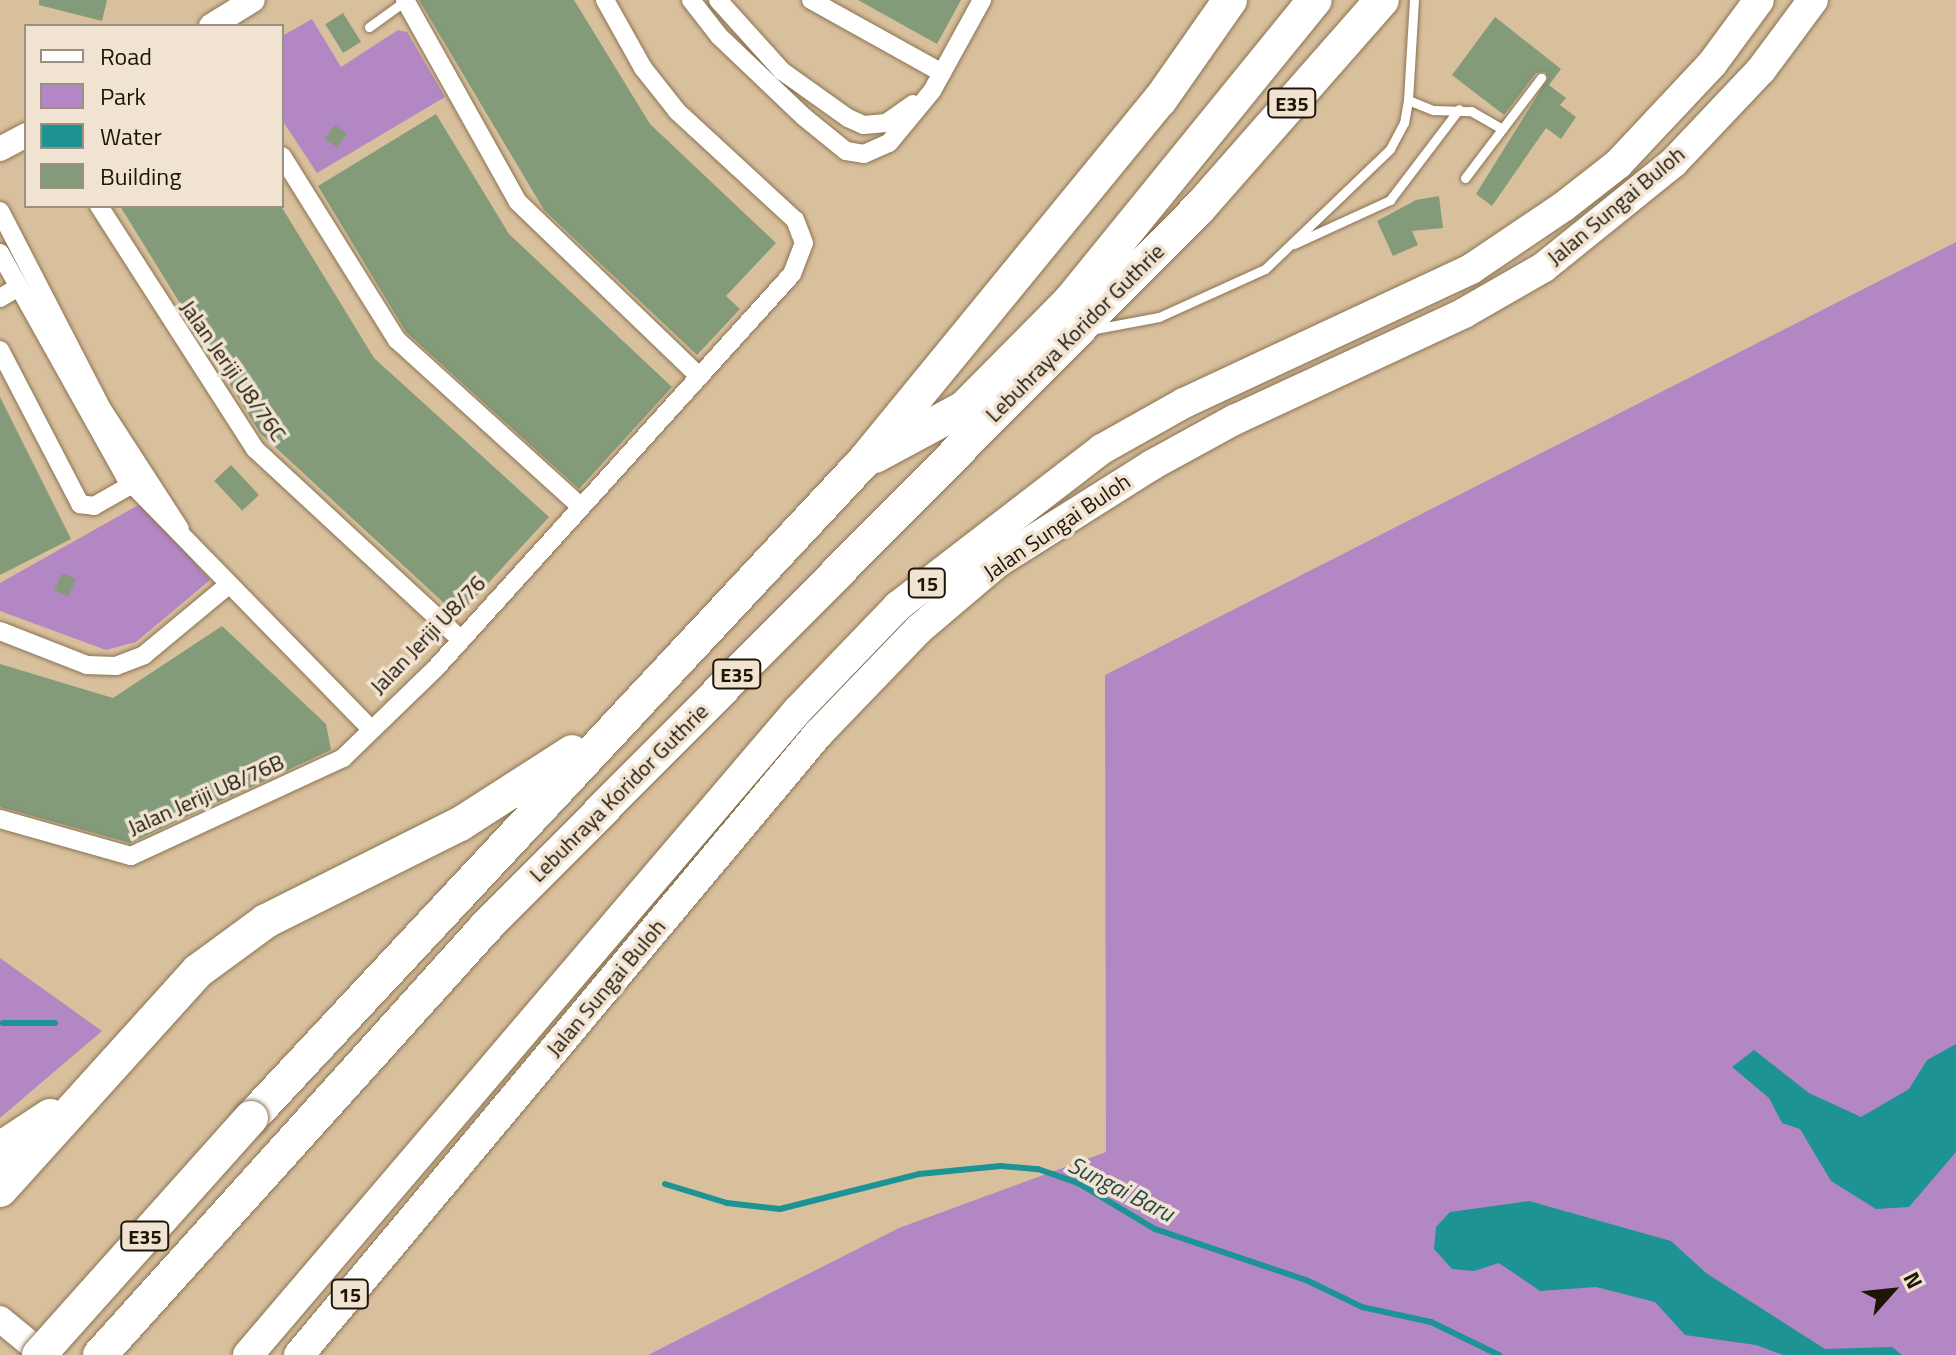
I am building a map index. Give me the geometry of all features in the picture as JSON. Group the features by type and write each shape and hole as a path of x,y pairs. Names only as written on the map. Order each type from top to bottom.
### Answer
{"highway":[{"name":"Lebuhraya Koridor Guthrie","path":"41,1355 251,1118 613,726 713,628 864,461 1160,100 1230,0"},
{"path":"864,461 964,408 1070,301 1315,0"},
{"name":"Lebuhraya Koridor Guthrie","path":"100,1355 485,928 1201,206 1382,0"},
{"name":"Jalan Sungai Buloh","path":"248,1355 787,722 898,606 1102,449 1184,403 1471,269 1563,207 1618,164 1712,64 1759,0"},
{"name":"Jalan Sungai Buloh","path":"299,1355 818,734 919,629 998,562 1140,472 1234,420 1464,313 1544,267 1673,163 1761,70 1813,0"},
{"path":"0,1190 198,971 266,921 460,824 613,726"},
{"path":"0,1149 100,1079"}],"main road":[{"path":"0,1319 41,1355"}],"street":[{"path":"214,24 253,0"},
{"path":"405,0 518,202 700,377"},
{"name":"Jalan Jeriji U8/76","path":"0,253 131,485 370,728 461,640 700,377 792,274 802,251 802,235 791,215 660,92 605,0"},
{"path":"691,0 719,36 846,151 864,154 889,143 932,91 982,0"},
{"path":"718,0 782,71 864,125 886,123 932,91"},
{"path":"811,0 942,73"},
{"path":"0,149 24,136"},
{"path":"284,159 397,340 580,506"},
{"name":"Jalan Jeriji U8/76C","path":"100,208 255,449 461,640"},
{"name":"Jalan Jeriji U8/76","path":"0,211 101,407 183,535"},
{"path":"0,298 18,287"},
{"path":"0,350 80,504 94,506 131,485"},
{"path":"0,631 87,665 116,666 144,655 227,586"},
{"name":"Jalan Jeriji U8/76B","path":"0,819 115,854 141,854 336,761 353,750 370,728"}],"lane":[{"path":"369,27 405,0"},
{"path":"1074,333 1159,317 1213,297 1265,269 1390,149 1404,123 1408,100 1414,0"},
{"path":"1465,178 1541,78"},
{"path":"1408,100 1433,110 1459,109 1479,114 1502,129"},
{"path":"1290,245 1390,200 1459,109"}],"green space":[{"path":"312,19 341,67 398,30 407,32 445,97 317,173 284,123 284,35"},
{"path":"1956,242 1956,1355 648,1355 899,1228 1106,1152 1105,675"},
{"path":"142,503 210,580 136,642 106,650 0,611 0,583"},
{"path":"0,958 102,1031 0,1118"}],"water":[{"path":"1956,1044 1956,1152 1909,1207 1876,1209 1831,1181 1800,1129 1782,1123 1769,1098 1732,1067 1754,1050 1809,1093 1861,1117 1909,1089 1927,1060"},
{"path":"1529,1201 1671,1241 1706,1273 1825,1349 1892,1347 1902,1355 1783,1355 1756,1345 1685,1335 1655,1302 1596,1287 1540,1291 1499,1263 1474,1271 1452,1269 1434,1249 1436,1227 1450,1212"}],"building":[{"path":"39,0 107,0 102,21 39,5"},
{"path":"419,0 574,0 650,124 776,243 726,296 740,309 697,355 544,210"},
{"path":"858,0 961,0 937,44"},
{"path":"343,13 361,42 343,53 325,24"},
{"path":"1495,17 1561,69 1549,85 1566,98 1560,105 1576,117 1561,139 1546,128 1492,206 1476,194 1548,78 1545,72 1536,73 1504,115 1452,75"},
{"path":"436,114 509,234 672,387 579,489 406,332 318,186"},
{"path":"335,125 347,134 337,148 325,139"},
{"path":"1439,196 1443,228 1412,231 1418,245 1393,256 1377,221 1416,200"},
{"path":"121,208 282,208 374,358 549,517 458,616 260,433"},
{"path":"0,397 71,539 0,575"},
{"path":"231,465 259,495 242,511 214,481"},
{"path":"62,573 76,579 68,596 55,590"},
{"path":"222,626 326,724 331,750 130,843 0,807 0,664 113,698"}],"waterway":[{"name":"Sungai Baru","path":"3,1023 55,1023"},
{"name":"Sungai Baru","path":"665,1184 727,1203 780,1209 919,1174 1001,1166 1038,1169 1078,1183 1155,1229 1306,1280 1362,1307 1431,1322 1499,1355"}]}
